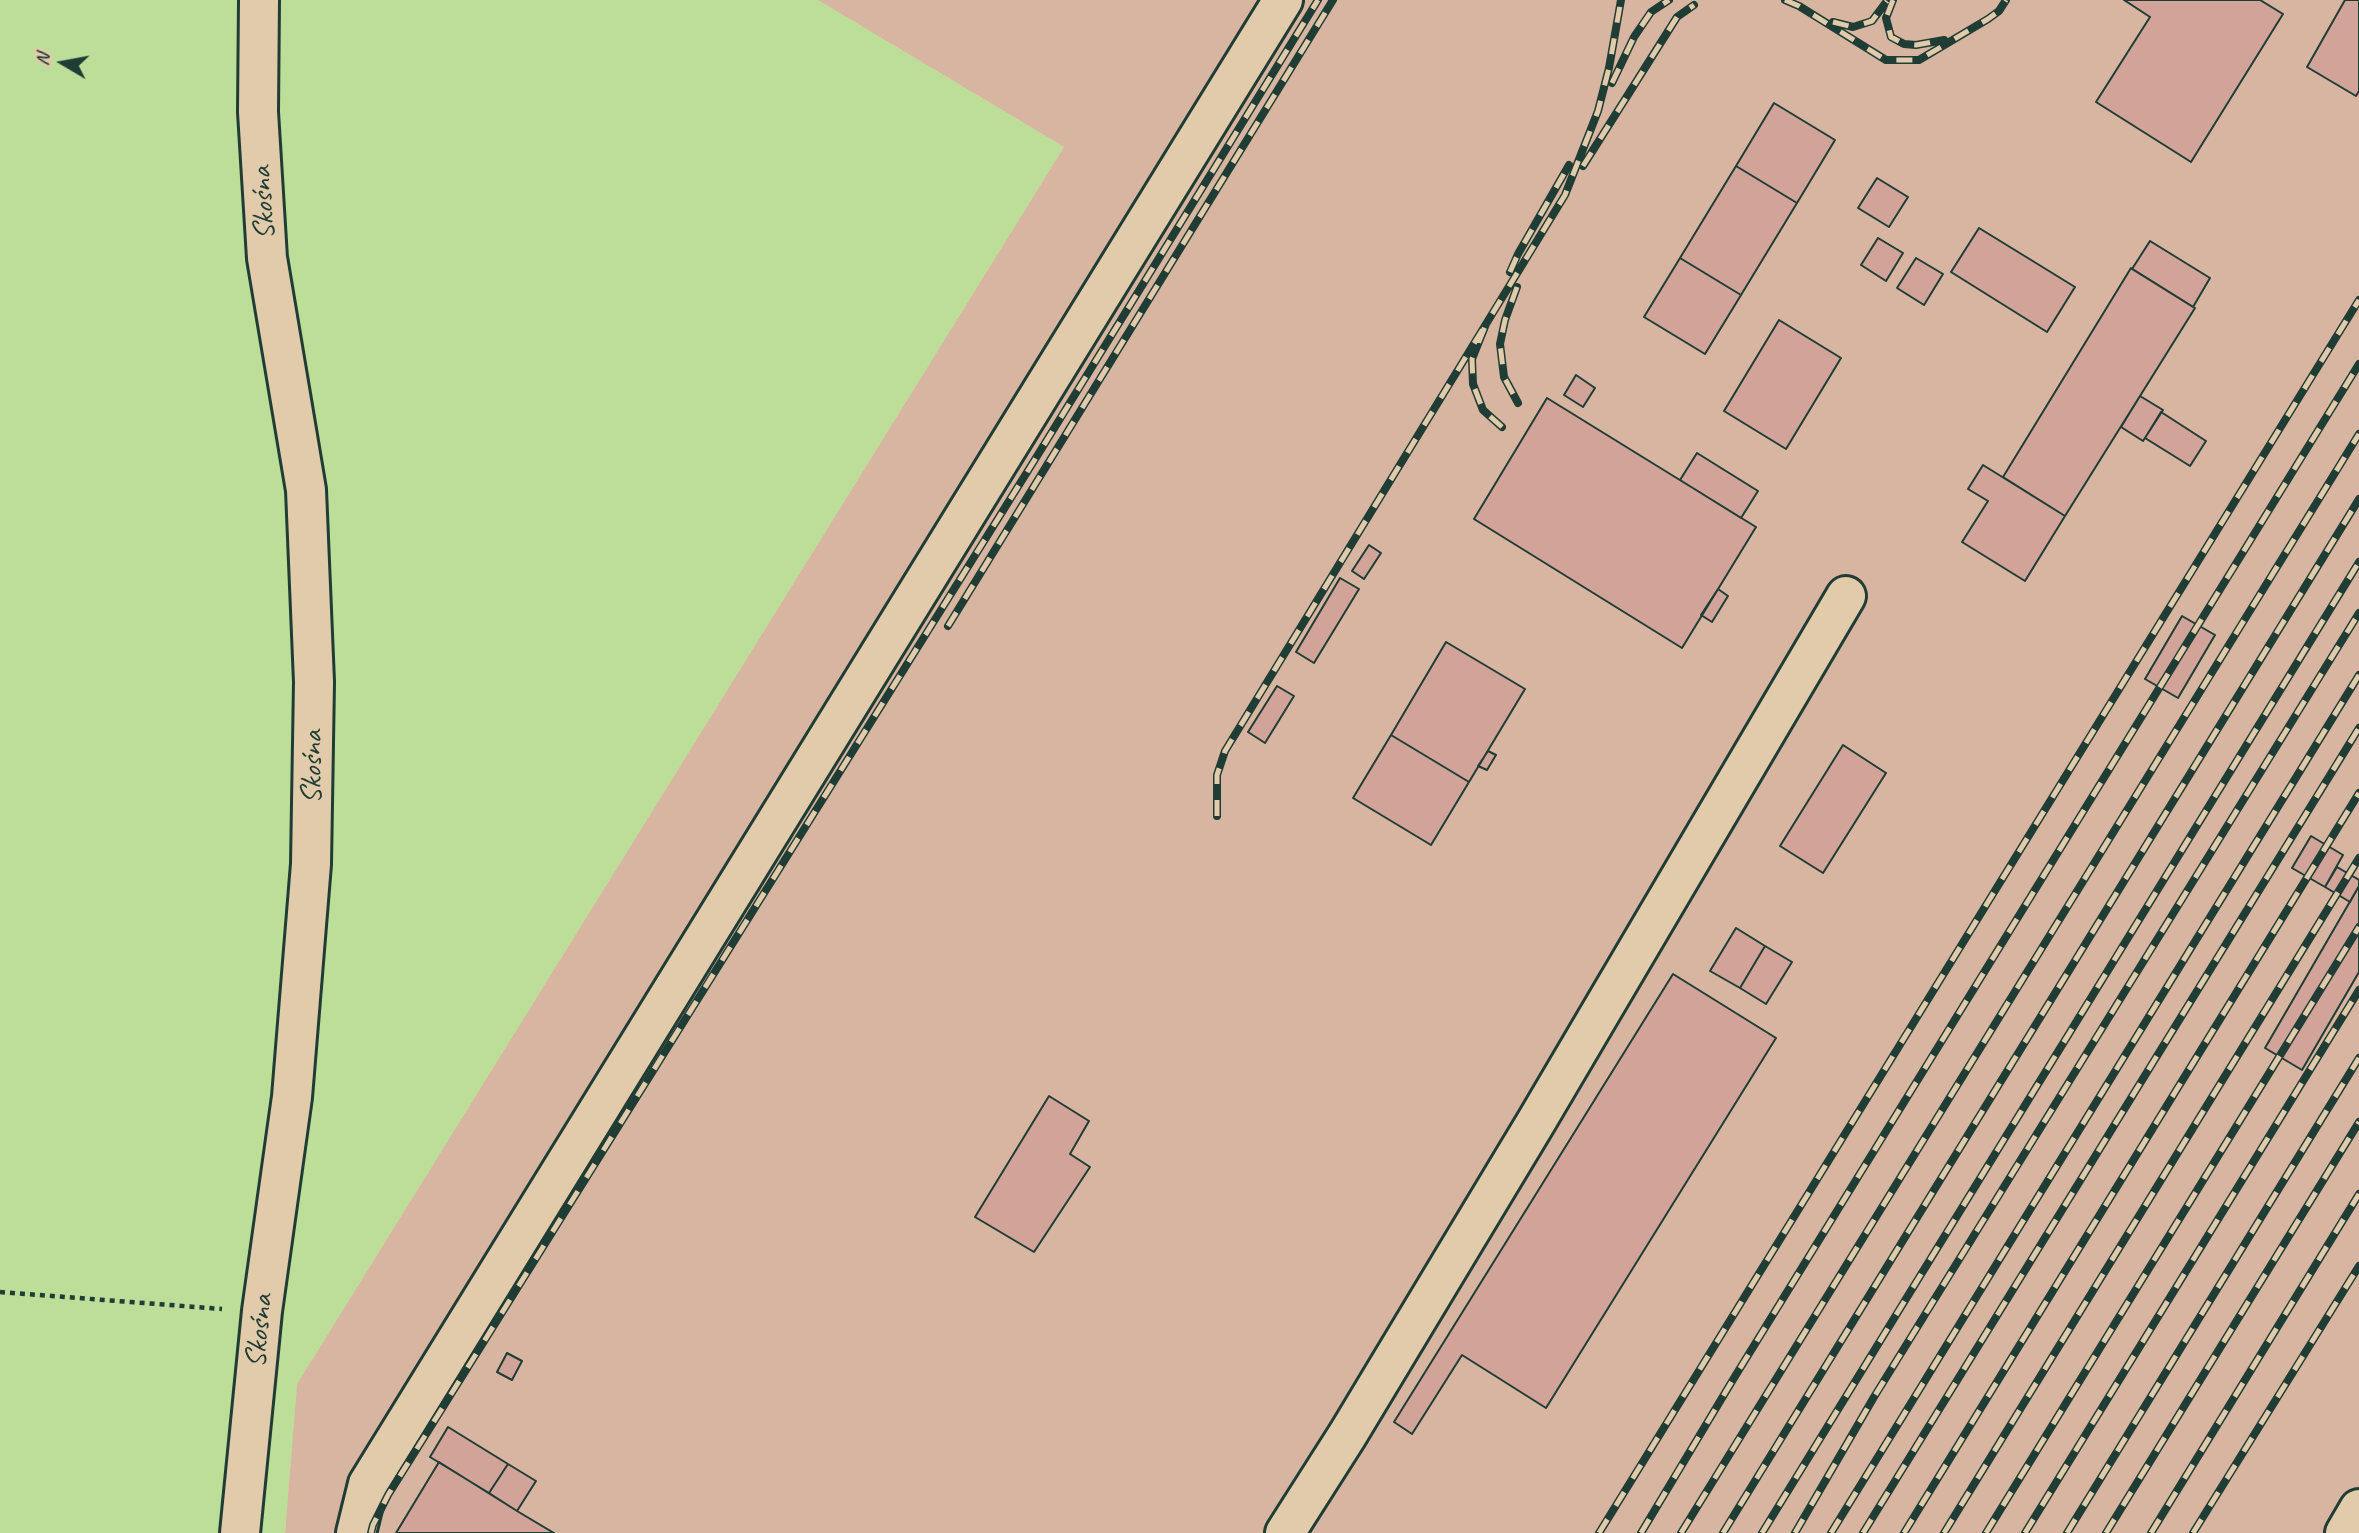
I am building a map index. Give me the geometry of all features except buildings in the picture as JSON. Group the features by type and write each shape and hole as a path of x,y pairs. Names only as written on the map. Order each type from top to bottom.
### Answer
{"street":[{"name":"Skośna","path":"240,1533 262,1311 292,1097 311,864 314,682 306,490 267,258 258,112 258,0"},
{"path":"356,1533 368,1484 1283,0"},
{"path":"1285,1533 1348,1434 1528,1134 1846,596"},
{"path":"2345,1533 2359,1509"}],"path":[{"path":"0,1292 262,1311"}],"shaded area":[{"path":"818,0 2359,0 2359,1533 285,1533 297,1384 1064,147"}],"green space":[{"path":"0,0 243,0 288,488 301,682 299,870 223,1533 0,1533"},
{"path":"270,0 818,0 1064,147 297,1384 285,1533 258,1533 281,1313 308,1100 284,256"}],"railway":[{"path":"371,1533 388,1495 1034,461 1318,0"},
{"path":"948,626 1333,0"},
{"path":"1502,427 1483,410 1473,384 1472,359 1486,324 1565,195 1598,111 1621,0"},
{"path":"1612,83 1634,37 1651,12 1669,0"},
{"path":"1785,0 1886,60 1919,60 1988,19 1999,11 2006,0"},
{"path":"1893,0 1886,18 1891,37 1904,44 1916,45 1944,40"},
{"path":"1833,22 1853,27 1872,21 1887,1"},
{"path":"1583,166 1677,17 1694,5"},
{"path":"1510,272 1569,165"},
{"path":"1517,287 1500,344 1504,377 1518,403"},
{"path":"1599,1533 2359,300"},
{"path":"1217,816 1217,775 1225,751 1486,324"},
{"path":"1641,1533 2359,364"},
{"path":"1681,1533 2359,434"},
{"path":"1723,1533 2359,499"},
{"path":"1762,1533 2359,562"},
{"path":"1795,1533 1874,1397 2359,613"},
{"path":"1831,1533 2359,675"},
{"path":"1863,1533 2359,728"},
{"path":"1904,1533 2359,793"},
{"path":"1944,1533 2359,858"},
{"path":"1986,1533 2359,927"},
{"path":"2025,1533 2359,990"},
{"path":"2067,1533 2359,1058"},
{"path":"2106,1533 2359,1122"},
{"path":"2151,1533 2359,1194"},
{"path":"2193,1533 2359,1266"}]}
